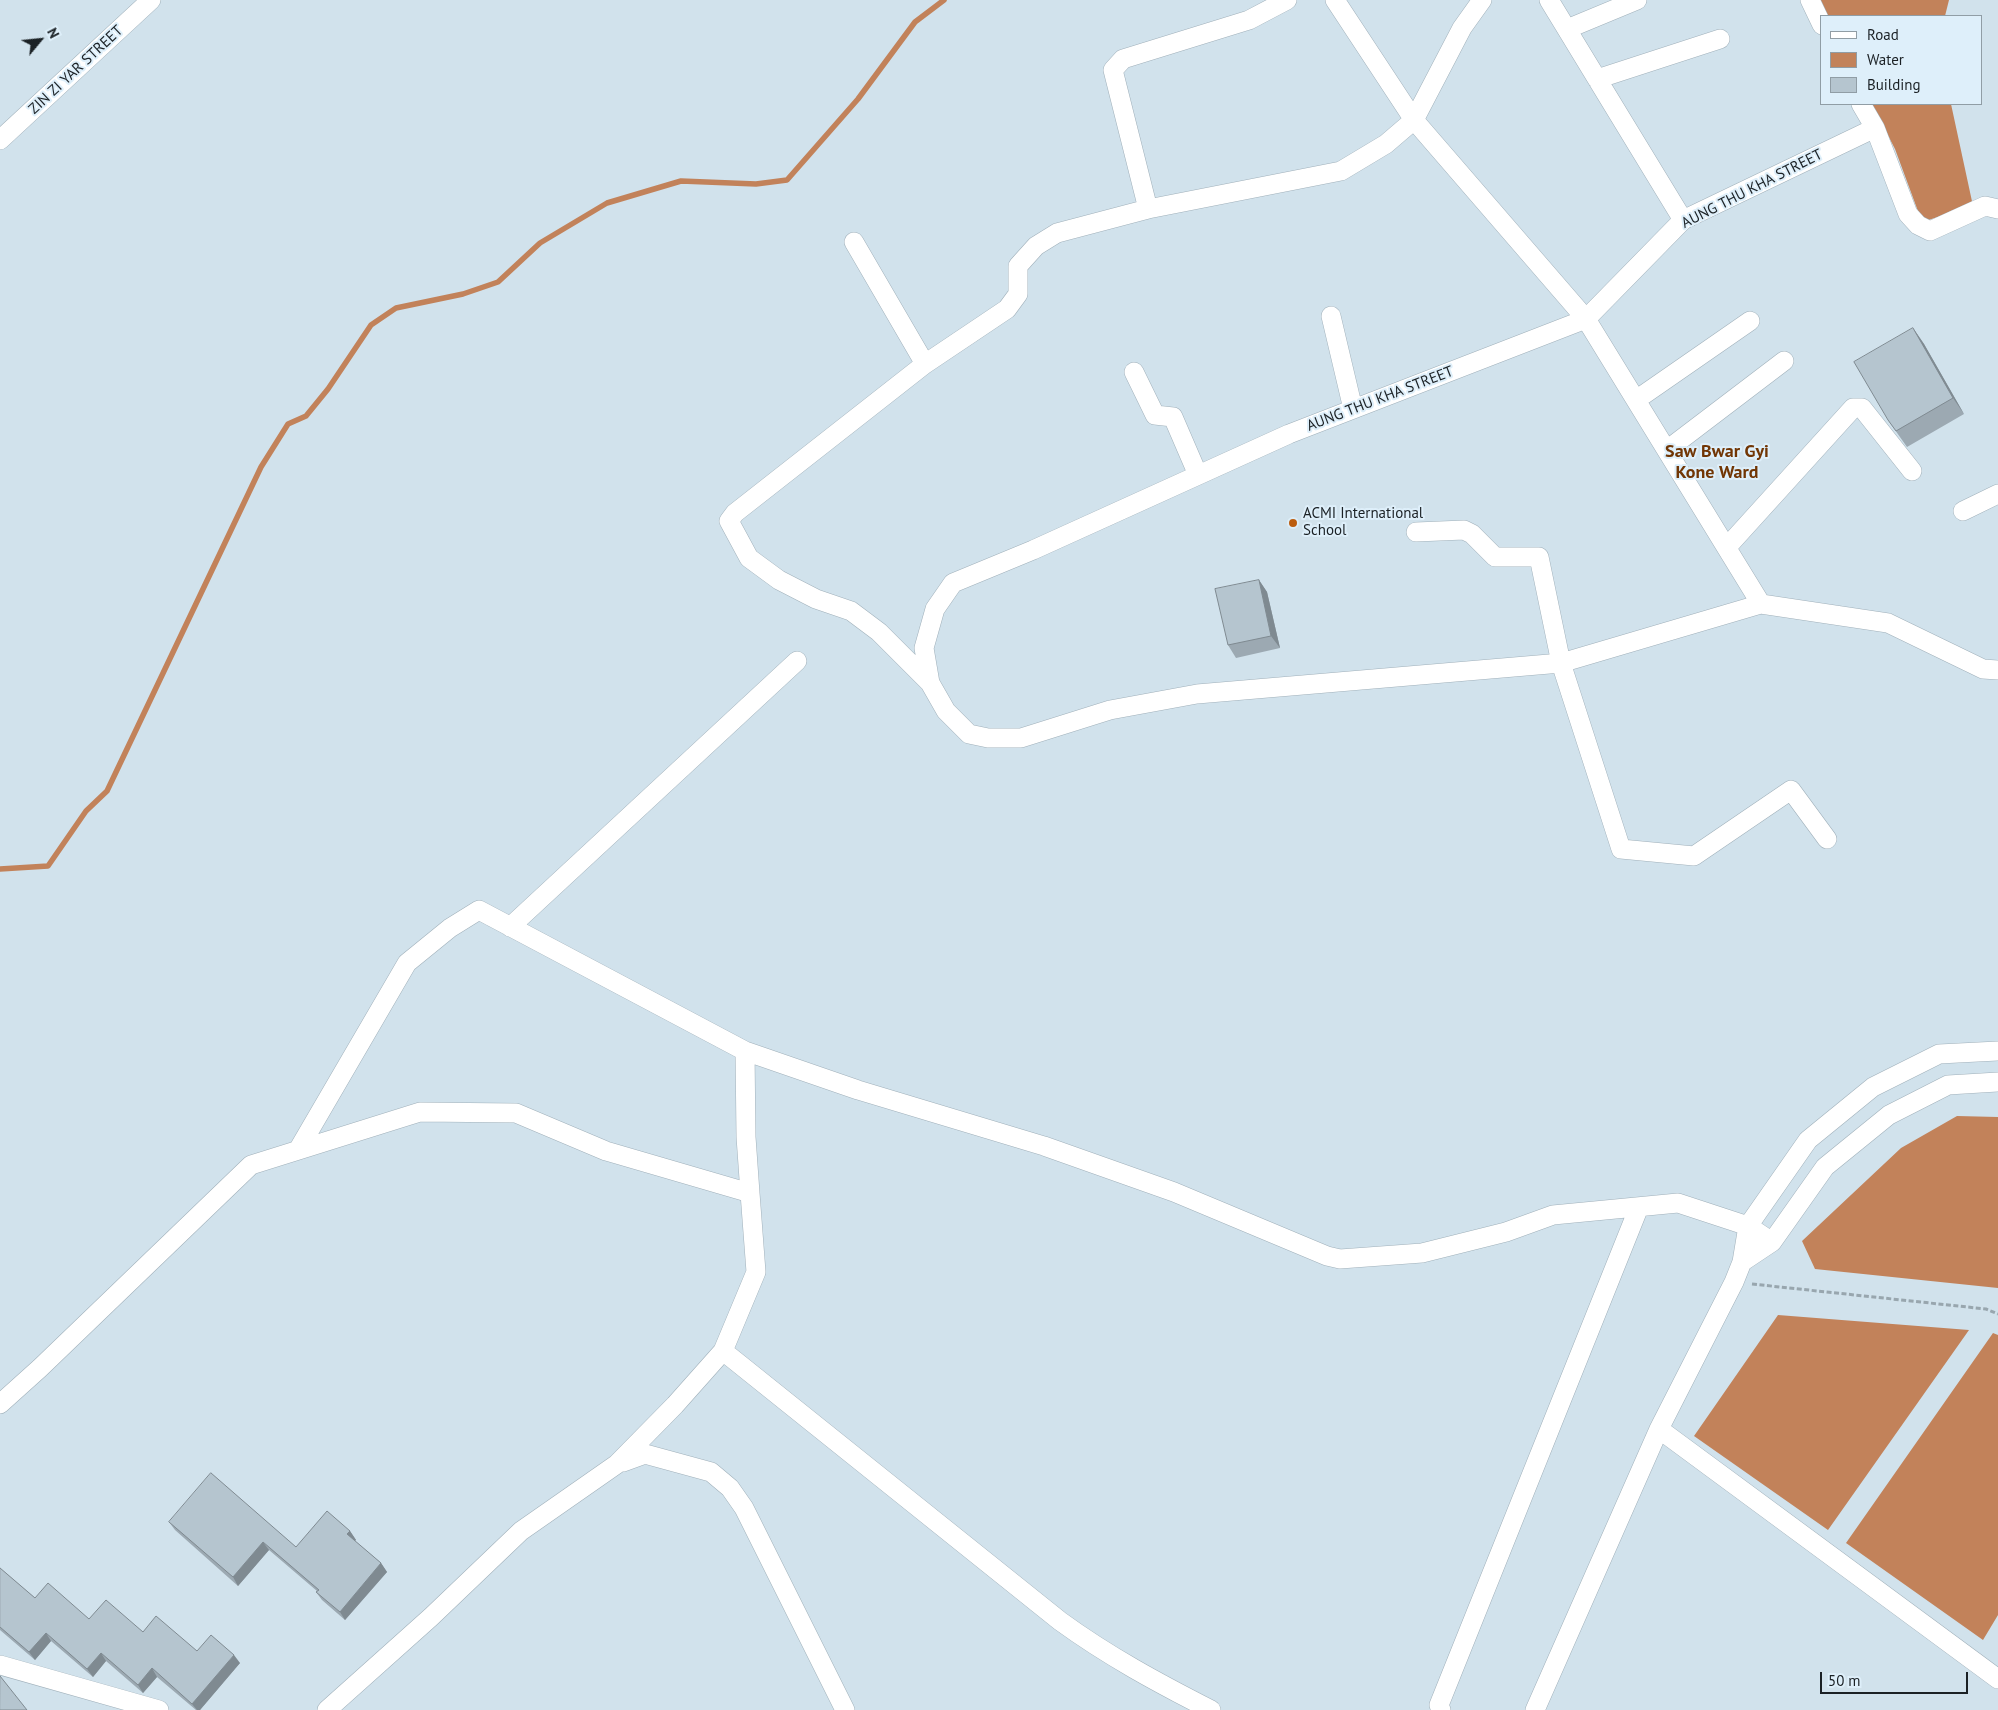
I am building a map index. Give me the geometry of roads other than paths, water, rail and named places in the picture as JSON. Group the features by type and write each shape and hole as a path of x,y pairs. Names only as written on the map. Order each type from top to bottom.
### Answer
{"street":[{"name":"ZIN ZI YAR STREET","path":"0,140 151,0"},
{"path":"1148,209 1113,70 1123,59 1249,20 1287,0"},
{"path":"1335,0 1414,120 1586,319 1761,604"},
{"path":"1482,0 1462,28 1414,120 1386,144 1341,171 1148,209 1057,233 1036,246 1018,266 1018,294 1007,309 925,364 735,513 729,521 749,558 779,580 794,588 816,599 851,611 879,632 930,683 946,711 969,734 988,738 1021,738 1110,710 1197,694 1561,663 1761,604 1888,623 1984,669 1998,670"},
{"path":"1549,0 1683,220"},
{"path":"1567,29 1637,0"},
{"path":"1810,0 1820,21"},
{"path":"1597,79 1720,39"},
{"path":"1862,105 1875,128 1908,214 1918,225 1930,231 1985,206 1998,209"},
{"name":"AUNG THU KHA STREET","path":"930,683 924,648 935,610 953,583 1033,550 1289,434 1586,319 1683,220 1875,128"},
{"path":"854,242 925,364"},
{"path":"1331,316 1353,409"},
{"path":"1636,400 1750,321"},
{"path":"1667,450 1784,361"},
{"path":"1134,372 1155,415 1173,417 1198,475"},
{"path":"1727,547 1853,408 1862,408 1912,471"},
{"path":"1962,512 1998,494"},
{"path":"1416,532 1464,530 1472,534 1495,557 1539,557 1561,663 1621,849 1694,856 1791,790 1827,839"},
{"path":"510,927 797,660"},
{"path":"298,1150 407,963 450,928 479,910 745,1051 858,1090 1053,1149 1174,1192 1326,1256 1340,1259 1422,1253 1506,1232 1553,1214 1678,1203 1748,1226 1772,1242"},
{"path":"327,1710 431,1617 521,1531 617,1464 676,1405 723,1351 756,1272 746,1137 745,1051"},
{"path":"1535,1710 1660,1429 1734,1282 1742,1262 1748,1226 1808,1140 1873,1087 1939,1054 1998,1051"},
{"path":"1742,1262 1772,1242 1825,1167 1889,1115 1948,1085 1998,1082"},
{"path":"0,1404 40,1368 251,1165 420,1112 516,1113 606,1151 750,1193"},
{"path":"1441,1710 1439,1706 1442,1696 1639,1207"},
{"path":"723,1351 1060,1621 1100,1650 1155,1682 1211,1710"},
{"path":"1660,1429 1998,1679"},
{"path":"617,1464 645,1454 711,1472 730,1488 744,1508 845,1710"},
{"path":"0,1665 159,1710"}],"water":[{"path":"1816,0 1949,0 1945,15 1824,15"},
{"path":"1873,105 1951,105 1973,206 1922,222 1895,149"},
{"path":"1957,1116 1998,1117 1998,1288 1815,1269 1802,1241 1901,1148"},
{"path":"1778,1315 1969,1330 1828,1530 1694,1436"},
{"path":"1993,1333 1998,1335 1998,1615 1983,1640 1846,1543"}],"waterway":[{"path":"0,869 48,866 86,811 107,791 261,467 288,424 306,416 328,389 371,325 396,308 463,294 498,282 540,243 607,203 681,181 756,184 787,180 858,99 915,22 944,0"}],"place":[{"name":"ACMI International School","path":"1293,523"}],"district":[{"name":"Saw Bwar Gyi Kone Ward","path":"1717,462"}]}
